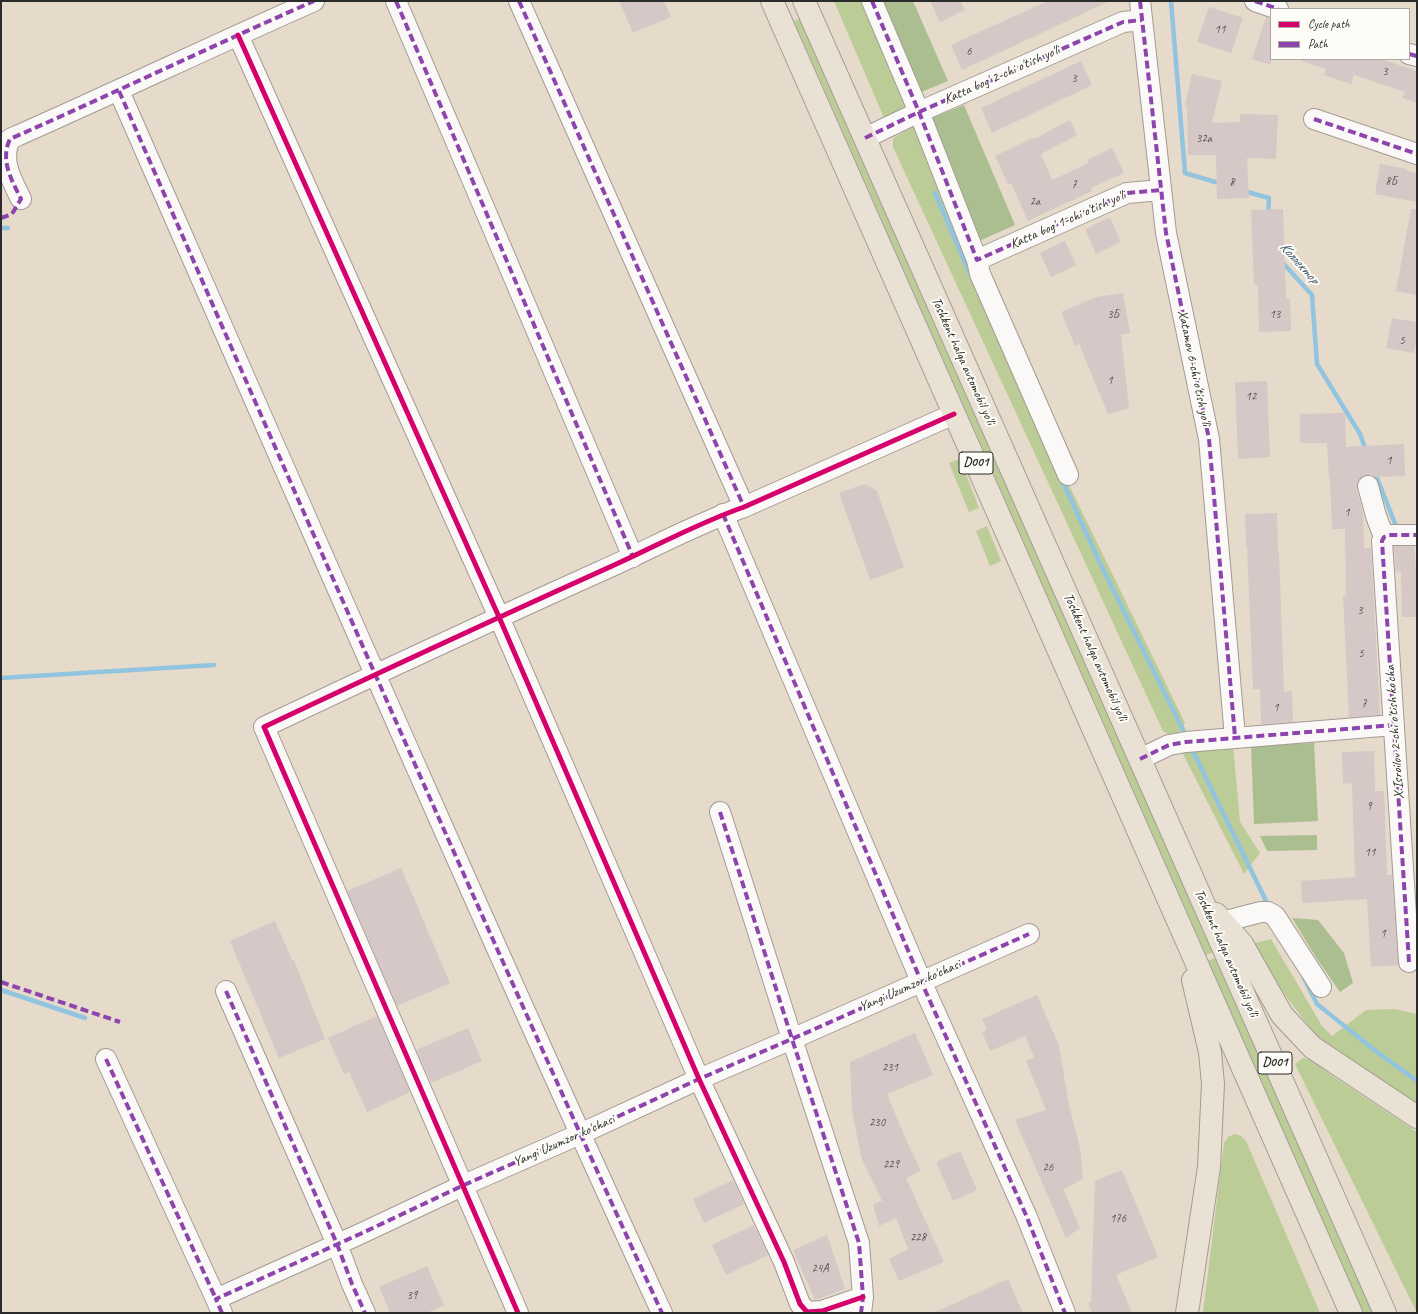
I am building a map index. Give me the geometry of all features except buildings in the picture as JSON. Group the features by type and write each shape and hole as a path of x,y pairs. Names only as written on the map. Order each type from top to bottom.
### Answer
{"highway":[{"name":"Toshkent halqa avtomobil yo'li","path":"804,1 1385,1313"},
{"name":"Toshkent halqa avtomobil yo'li","path":"774,2 954,414 1352,1313"},
{"path":"1201,897 1242,944 1282,1015 1312,1047 1417,1117"},
{"path":"1180,925 1210,1052 1213,1084 1209,1167 1187,1313"}],"street":[{"path":"21,199 4,163 4,151 10,139 119,91 314,1"},
{"path":"396,1 633,557"},
{"path":"519,1 744,507"},
{"path":"872,1 919,112 977,260 980,274 1068,475"},
{"path":"1255,1 1275,8"},
{"name":"Katta bog' 2-chi o'tish yo'li","path":"865,138 919,112 1123,22 1141,10"},
{"name":"Xatamov 6-chi o'tish yo'li","path":"1141,10 1166,233 1209,439 1235,737"},
{"path":"238,35 499,617 699,1078 784,1262 800,1304 807,1312 862,1305 859,1243 720,812"},
{"path":"119,91 374,674 580,1134 662,1313"},
{"path":"1314,119 1417,154"},
{"name":"Katta bog' 1-chi o'tish yo'li","path":"977,260 1126,193 1162,190"},
{"path":"518,1313 464,1185 264,727 374,674 633,557 723,514 744,507 954,414"},
{"path":"1368,486 1376,516 1401,535"},
{"path":"723,514 921,981 1026,1215 1065,1313"},
{"name":"X.Isroilov 2-chi o'tish ko'cha","path":"1401,535 1382,541 1409,962"},
{"path":"1140,759 1169,745 1186,742 1394,724"},
{"path":"1222,922 1261,912 1268,912 1275,916 1320,987"},
{"name":"Yangi Uzumzor ko'chasi","path":"219,1306 337,1244 464,1185 580,1134 699,1078 792,1039 1029,934"},
{"path":"226,991 337,1244 365,1313"},
{"path":"106,1059 219,1306"}],"green space":[{"path":"834,1 863,1 907,105 899,114 885,120"},
{"path":"879,1 913,1 948,81 919,93"},
{"path":"801,18 1214,952 1206,955 794,21"},
{"path":"964,105 1015,225 979,241 927,120"},
{"path":"913,127 921,135 1067,481 1185,723 1177,736 1170,735 1163,731 893,147 893,138"},
{"path":"960,459 979,508 969,512 949,463"},
{"path":"987,526 1001,561 990,566 976,531"},
{"path":"1314,743 1318,821 1254,824 1251,746"},
{"path":"1233,745 1240,822 1260,853 1244,874 1181,750"},
{"path":"1317,835 1317,850 1267,851 1260,836"},
{"path":"1292,918 1318,920 1344,953 1353,983 1340,992 1317,959"},
{"path":"1271,939 1322,1026 1332,1036 1366,1010 1395,1009 1417,1014 1417,1106 1321,1042 1268,973 1252,944"},
{"path":"1215,958 1373,1313 1363,1313 1207,961"},
{"path":"1303,1058 1313,1060 1331,1075 1417,1132 1417,1313 1295,1064"},
{"path":"1235,1134 1241,1136 1246,1141 1320,1313 1203,1313 1224,1143 1228,1137"}],"waterway":[{"name":"Коллектор","path":"1171,1 1185,173 1222,184"},
{"name":"Коллектор","path":"1244,191 1269,198 1268,215"},
{"path":"935,193 972,278"},
{"path":"1,228 8,228"},
{"name":"Коллектор","path":"1281,261 1312,295 1317,364 1360,434 1366,451"},
{"name":"Коллектор","path":"1375,473 1398,531"},
{"path":"1061,478 1101,565 1186,736"},
{"path":"1,678 214,665"},
{"path":"1191,747 1269,907"},
{"path":"1304,978 1317,1004 1377,1052 1417,1081"},
{"path":"1,990 85,1018"}],"marked path":[{"path":"1,218 12,214 21,199 10,177 6,162 7,147 10,139 314,1"},
{"path":"396,1 633,557"},
{"path":"519,1 744,507"},
{"path":"872,1 919,112 977,260 1127,193 1161,190"},
{"path":"1140,1 1166,233 1209,439 1235,737"},
{"path":"1255,1 1275,8"},
{"path":"865,138 919,112 1123,22 1142,20"},
{"path":"1410,54 1417,56"},
{"path":"119,91 320,550 662,1313"},
{"path":"1314,119 1417,154"},
{"path":"723,514 921,981 1026,1215 1065,1313"},
{"path":"1409,962 1382,541 1384,537 1389,535 1417,535"},
{"path":"1140,759 1169,745 1186,742 1394,725"},
{"path":"720,812 859,1243 863,1297 861,1313"},
{"path":"222,1313 216,1299 699,1079 1029,934"},
{"path":"1,982 120,1022"},
{"path":"226,991 337,1244 365,1313"},
{"path":"106,1059 216,1299"}],"cycle path":[{"path":"238,35 499,617 699,1079 784,1262 800,1304 807,1312 822,1311 863,1297"},
{"path":"518,1313 264,727 690,529 744,507 954,414"}]}
